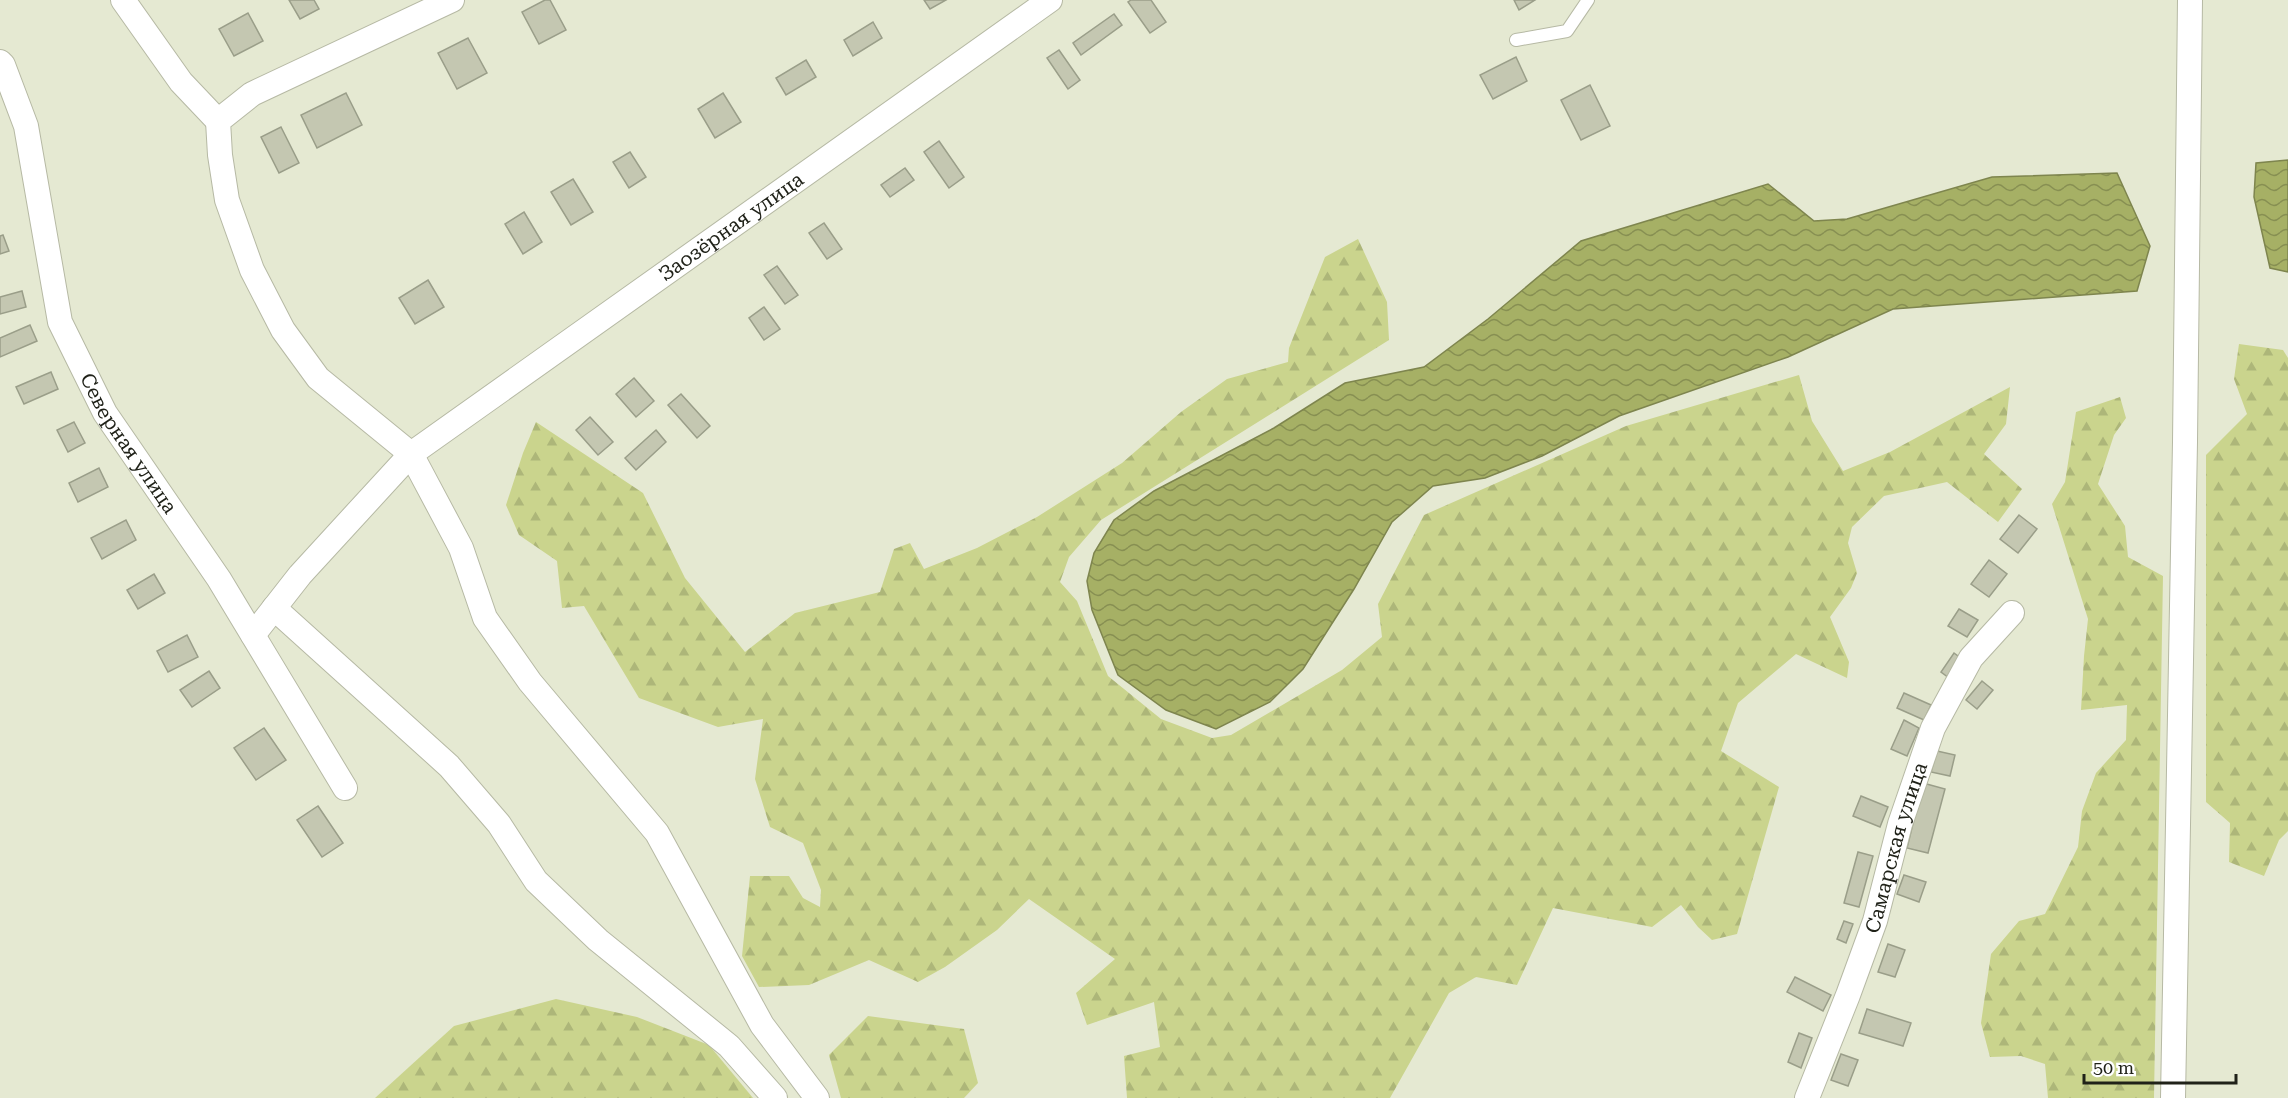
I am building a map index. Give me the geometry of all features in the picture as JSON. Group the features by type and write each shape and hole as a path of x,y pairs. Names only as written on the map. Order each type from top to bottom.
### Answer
{"street":[{"path":"123,0 181,82 218,122 227,200 252,270 283,330 318,378 411,454 461,548 485,618 530,682 657,833 762,1025 818,1098"},
{"path":"218,122 252,94 452,0"},
{"name":"Заозёрная улица","path":"253,635 300,575 411,454 1050,0"},
{"path":"2174,1098 2190,0"},
{"name":"Северная улица","path":"0,62 26,126 60,322 105,414 219,579 345,788"},
{"path":"274,608 449,766 499,824 536,880 598,940 729,1046 775,1098"},
{"name":"Самарская улица","path":"1807,1098 1875,921 1900,824 1933,728 1971,658 2012,613"}],"lane":[{"path":"1516,40 1568,31 1588,0"}],"green space":[{"path":"1358,239 1387,302 1389,340 1101,520 1069,557 1060,582 1077,601 1108,676 1161,719 1212,738 1231,735 1342,670 1382,637 1378,604 1424,515 1626,426 1799,375 1812,421 1843,471 1890,452 2010,387 2006,424 1984,454 2022,489 1998,522 1947,482 1884,496 1852,527 1848,543 1857,573 1851,588 1830,617 1849,662 1847,678 1796,654 1738,703 1721,751 1779,787 1737,934 1712,940 1698,927 1681,905 1652,927 1553,908 1517,985 1476,977 1449,993 1390,1098 1127,1098 1124,1056 1160,1047 1154,1002 1087,1025 1076,993 1115,959 1029,899 997,930 945,967 918,982 869,960 809,985 759,987 742,956 750,876 789,876 803,898 820,907 821,890 803,843 770,827 755,779 763,719 718,727 639,698 584,606 562,608 557,561 519,535 506,505 536,422 643,493 685,578 745,652 795,613 880,592 894,549 910,543 924,569 977,548 1037,517 1122,463 1181,412 1227,379 1288,362 1289,348 1325,257"},
{"path":"2239,344 2283,350 2288,358 2288,831 2279,840 2264,876 2229,862 2230,823 2206,802 2206,455 2247,414 2234,379"},
{"path":"2120,397 2126,418 2114,435 2098,484 2125,526 2128,557 2163,576 2154,1098 2048,1098 2045,1064 2021,1056 1990,1057 1981,1023 1991,954 2019,921 2045,914 2078,847 2082,811 2096,773 2126,740 2127,705 2081,710 2088,619 2052,504 2065,482 2076,412"},
{"path":"556,999 637,1017 709,1045 753,1098 375,1098 454,1026"},
{"path":"868,1016 964,1029 978,1083 964,1098 841,1098 829,1055"}],"water":[{"path":"2288,160 2288,272 2270,268 2254,197 2256,163"},
{"path":"2117,173 2150,246 2137,291 1893,309 1788,357 1619,416 1542,456 1485,478 1433,486 1392,522 1354,589 1303,669 1270,702 1216,729 1166,710 1118,675 1092,610 1087,581 1094,553 1114,520 1154,491 1274,428 1345,383 1424,367 1488,319 1581,241 1768,184 1814,221 1847,219 1992,177"}],"building":[{"path":"289,0 314,0 319,9 300,19"},
{"path":"545,0 550,0 566,30 539,44 522,12"},
{"path":"924,0 946,0 930,9"},
{"path":"1151,0 1166,22 1150,33 1128,2"},
{"path":"1514,0 1535,0 1519,10"},
{"path":"248,13 263,41 234,56 219,29"},
{"path":"1114,14 1122,25 1081,55 1073,43"},
{"path":"873,22 882,38 853,56 844,40"},
{"path":"468,38 487,73 457,89 438,53"},
{"path":"1059,50 1080,80 1068,89 1047,58"},
{"path":"1516,57 1527,81 1493,99 1480,75"},
{"path":"806,60 816,77 786,95 776,78"},
{"path":"1590,85 1610,126 1581,140 1561,100"},
{"path":"346,93 362,125 317,148 301,115"},
{"path":"723,93 741,122 715,138 698,109"},
{"path":"281,127 299,163 279,173 261,137"},
{"path":"939,141 964,177 949,188 924,152"},
{"path":"630,152 646,177 629,188 613,162"},
{"path":"905,168 914,180 890,197 881,185"},
{"path":"573,179 593,212 571,225 551,192"},
{"path":"524,212 542,242 523,254 505,224"},
{"path":"824,223 842,249 827,259 809,233"},
{"path":"3,235 9,251 0,254 0,236"},
{"path":"777,266 798,295 785,304 764,275"},
{"path":"428,280 444,307 415,324 399,298"},
{"path":"22,291 26,307 0,314 0,297"},
{"path":"764,307 780,329 764,340 749,318"},
{"path":"30,325 37,341 0,357 0,338"},
{"path":"51,372 58,389 24,404 16,387"},
{"path":"634,378 654,401 636,417 616,394"},
{"path":"681,394 710,426 697,438 668,405"},
{"path":"590,417 613,442 598,455 576,430"},
{"path":"74,422 85,443 68,452 57,430"},
{"path":"656,430 666,442 636,470 625,458"},
{"path":"99,468 108,487 78,502 69,483"},
{"path":"2019,515 2037,529 2018,553 2000,539"},
{"path":"126,520 136,540 102,559 91,538"},
{"path":"1989,560 2007,574 1989,597 1971,584"},
{"path":"154,574 165,593 138,609 127,590"},
{"path":"1959,609 1978,620 1967,637 1948,626"},
{"path":"187,635 198,657 168,672 157,651"},
{"path":"1954,653 1962,659 1949,678 1941,672"},
{"path":"209,671 220,688 192,707 180,690"},
{"path":"1982,681 1993,690 1977,709 1966,700"},
{"path":"1904,693 1931,705 1924,720 1897,708"},
{"path":"1904,720 1919,728 1907,756 1891,749"},
{"path":"264,728 286,760 256,780 234,748"},
{"path":"1937,751 1955,755 1950,776 1931,772"},
{"path":"1923,783 1945,789 1928,853 1907,848"},
{"path":"1861,796 1888,807 1880,827 1853,816"},
{"path":"318,806 343,843 322,857 297,820"},
{"path":"1858,852 1873,856 1859,907 1844,903"},
{"path":"1904,875 1926,882 1919,902 1897,894"},
{"path":"1844,921 1853,924 1846,943 1837,939"},
{"path":"1888,944 1905,950 1895,977 1878,972"},
{"path":"1795,977 1831,995 1823,1011 1787,992"},
{"path":"1867,1009 1911,1023 1903,1046 1859,1033"},
{"path":"1799,1033 1812,1038 1801,1068 1788,1062"},
{"path":"1841,1054 1858,1060 1848,1086 1831,1080"}]}
